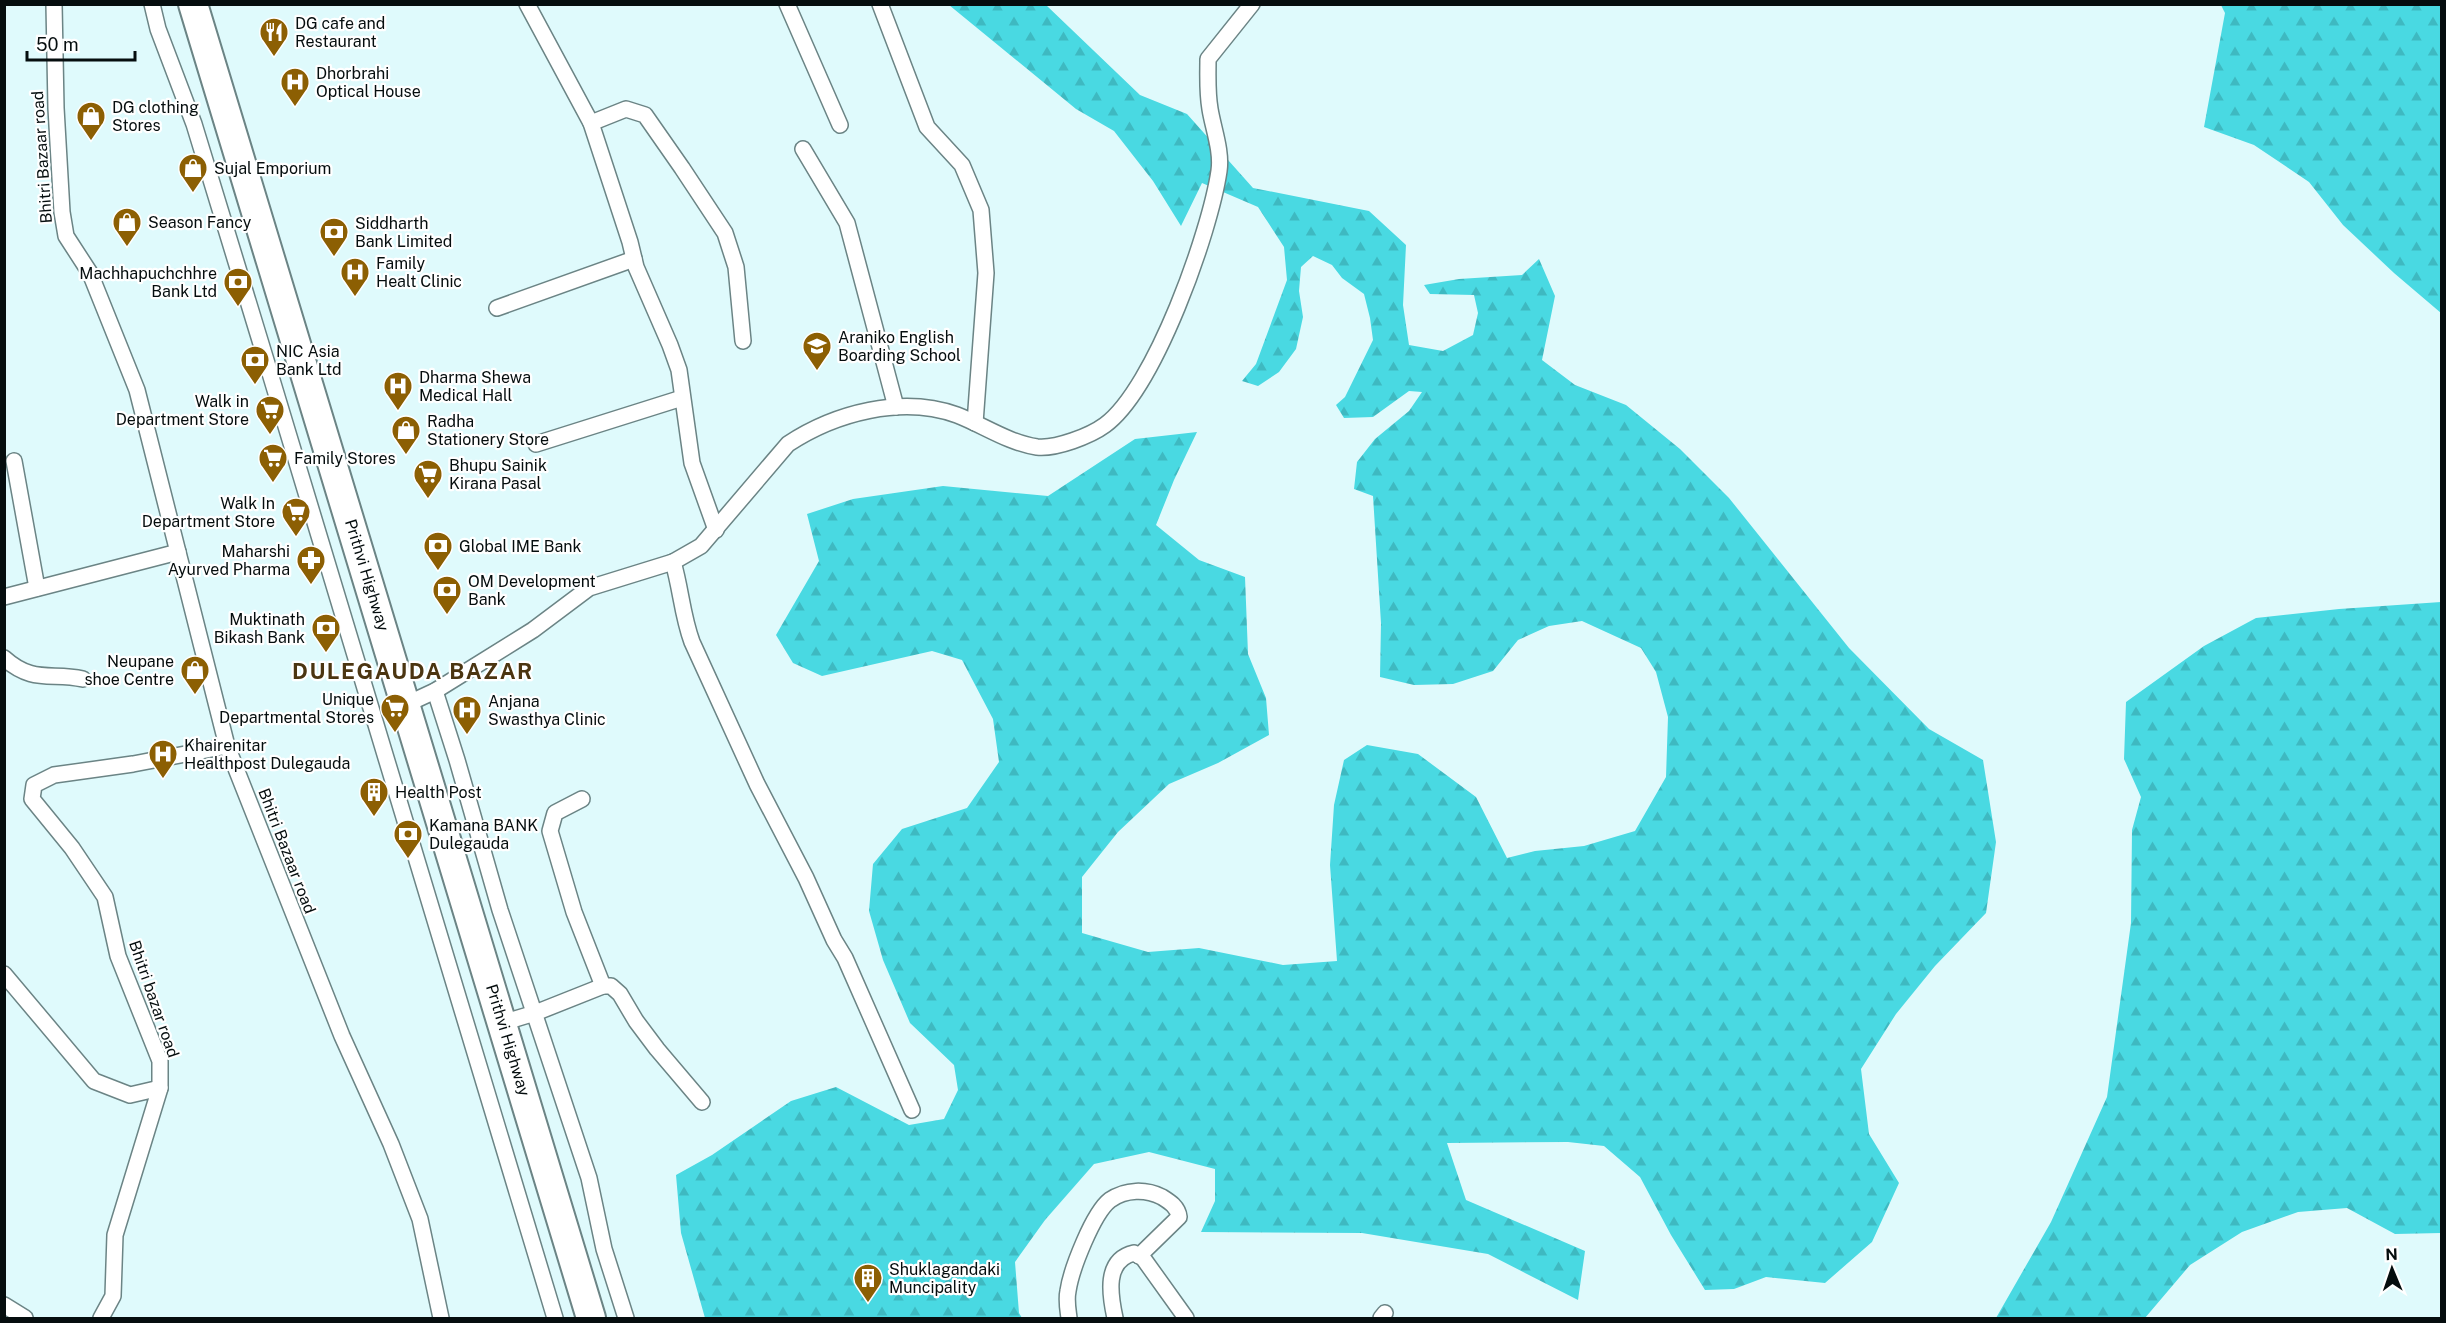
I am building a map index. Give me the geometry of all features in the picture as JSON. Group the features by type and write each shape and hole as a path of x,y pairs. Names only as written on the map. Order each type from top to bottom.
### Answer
{"highway":[{"name":"Prithvi Highway","path":"193,4 407,704 591,1318"}],"street":[{"name":"Bhitri Bazaar road","path":"54,4 56,108 62,212 66,236 90,273 137,390 227,746 337,1026 391,1144 420,1219 441,1318"},
{"path":"152,4 158,29 194,124 555,1318"},
{"path":"527,4 591,123 634,259 679,370 692,462 716,530"},
{"path":"787,4 840,125"},
{"path":"880,4 927,127 962,165 981,210 986,273 975,423"},
{"path":"407,704 435,691 533,630 589,588 673,562 701,546 788,444 805,433 858,412 896,407 955,414 1023,443 1038,447 1058,445 1105,425 1123,407 1153,361 1203,242 1219,169 1218,150 1209,105 1208,59 1252,4"},
{"path":"591,123 626,110 645,115 657,132 725,233 736,267 743,341"},
{"path":"803,149 847,223 896,407"},
{"path":"497,308 634,259"},
{"path":"537,444 682,398"},
{"path":"14,461 37,588"},
{"path":"4,597 178,552"},
{"path":"673,562 680,584 684,621 692,642 757,784 852,973 912,1110"},
{"path":"4,658 16,668 46,678 70,676 83,679"},
{"path":"435,691 500,910 589,1178 604,1249 626,1318"},
{"name":"Bhitri bazar road","path":"160,1088 160,1061 118,956 105,897 72,848 32,798 34,785 54,775 227,746"},
{"path":"582,799 555,813 550,831 574,912 603,986"},
{"path":"4,974 94,1081 130,1095 160,1088"},
{"path":"502,1023 535,1013 603,986 611,986 620,994 643,1030 702,1102"},
{"path":"101,1318 113,1296 115,1235 160,1088"},
{"path":"1069,1318 1067,1293 1089,1231 1109,1201 1129,1192 1147,1190 1172,1204 1177,1209 1179,1217 1139,1256"},
{"path":"1115,1318 1110,1284 1115,1265 1126,1255 1134,1253 1139,1256 1186,1318"},
{"path":"4,1305 25,1318"}],"green space":[{"path":"949,5 1046,5 1140,95 1187,114 1253,188 1369,211 1406,245 1403,305 1409,345 1443,351 1473,335 1478,313 1474,295 1430,294 1424,285 1459,279 1522,275 1539,259 1555,296 1542,360 1575,385 1626,405 1680,449 1729,498 1849,648 1929,729 1983,760 1996,842 1986,913 1935,966 1896,1014 1861,1069 1869,1134 1899,1183 1872,1242 1825,1283 1766,1277 1734,1289 1705,1290 1671,1235 1640,1177 1604,1146 1568,1142 1447,1143 1466,1200 1585,1251 1578,1300 1488,1254 1362,1233 1201,1232 1215,1201 1215,1169 1149,1152 1094,1164 1045,1220 1015,1262 1019,1313 1022,1318 705,1318 681,1233 676,1175 712,1155 791,1101 836,1087 909,1125 944,1119 958,1090 954,1065 910,1023 883,960 869,911 873,864 902,829 967,808 999,762 993,719 962,660 932,651 822,676 793,663 776,635 819,561 807,514 853,499 943,486 1048,496 1135,439 1197,432 1156,525 1199,560 1245,577 1248,654 1266,698 1269,735 1218,763 1169,784 1118,832 1082,877 1082,933 1148,952 1199,948 1283,965 1337,961 1330,865 1334,805 1344,760 1367,745 1418,754 1476,797 1507,858 1535,851 1584,846 1635,831 1666,777 1668,717 1656,672 1641,648 1582,621 1549,626 1518,640 1493,671 1453,684 1414,685 1380,677 1381,623 1373,496 1354,489 1357,462 1375,439 1409,411 1422,392 1409,391 1373,417 1344,418 1336,405 1345,397 1373,340 1364,294 1342,278 1332,265 1313,256 1301,267 1299,291 1303,317 1296,349 1279,372 1258,386 1242,381 1256,364 1287,280 1284,247 1258,207 1202,183 1181,226 1153,181 1114,131 1076,109"},
{"path":"2221,5 2441,5 2441,313 2343,225 2309,182 2254,145 2204,127 2225,13"},
{"path":"2441,602 2441,1233 2395,1234 2347,1208 2298,1212 2242,1232 2190,1265 2145,1318 1996,1318 2051,1222 2107,1097 2131,923 2132,830 2141,797 2124,759 2126,702 2204,646 2256,618 2339,609"}],"place":[{"name":"DG cafe and Restaurant","path":"274,58"},
{"name":"Dhorbrahi Optical House","path":"295,108"},
{"name":"DG clothing Stores","path":"91,142"},
{"name":"Sujal Emporium","path":"193,194"},
{"name":"Season Fancy","path":"127,248"},
{"name":"Siddharth Bank Limited","path":"334,258"},
{"name":"Family Healt Clinic","path":"355,298"},
{"name":"Machhapuchchhre Bank Ltd","path":"238,308"},
{"name":"Araniko English Boarding School","path":"817,372"},
{"name":"NIC Asia Bank Ltd","path":"255,386"},
{"name":"Dharma Shewa Medical Hall","path":"398,412"},
{"name":"Walk in Department Store","path":"270,436"},
{"name":"Radha Stationery Store","path":"406,456"},
{"name":"Family Stores","path":"273,484"},
{"name":"Bhupu Sainik Kirana Pasal","path":"428,500"},
{"name":"Walk In Department Store","path":"296,538"},
{"name":"Global IME Bank","path":"438,572"},
{"name":"Maharshi Ayurved Pharma","path":"311,586"},
{"name":"OM Development Bank","path":"447,616"},
{"name":"Muktinath Bikash Bank","path":"326,654"},
{"name":"Neupane shoe Centre","path":"195,696"},
{"name":"Unique Departmental Stores","path":"395,734"},
{"name":"Anjana Swasthya Clinic","path":"467,736"},
{"name":"Khairenitar Healthpost Dulegauda","path":"163,780"},
{"name":"Health Post","path":"374,818"},
{"name":"Kamana BANK Dulegauda","path":"408,860"},
{"name":"Shuklagandaki Muncipality","path":"868,1304"}],"district":[{"name":"DULEGAUDA BAZAR","path":"413,671"}]}
